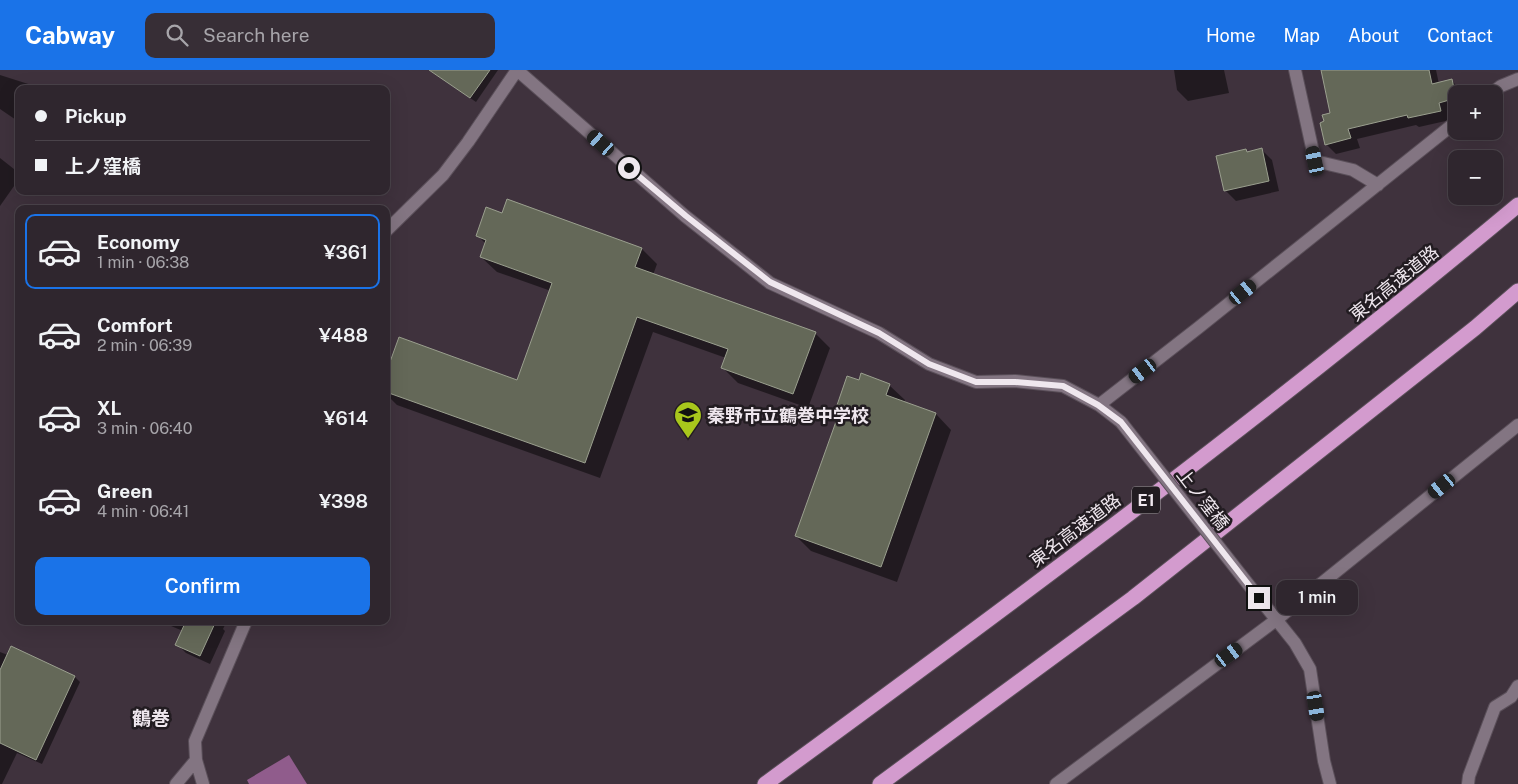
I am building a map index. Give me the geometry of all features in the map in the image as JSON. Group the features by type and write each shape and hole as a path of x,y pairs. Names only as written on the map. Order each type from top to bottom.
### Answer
{"highway":[{"name":"東名高速道路","path":"765,784 1068,559 1274,402 1433,277 1518,205"},
{"path":"880,784 1133,598 1467,334 1518,291"}],"street":[{"path":"390,227 443,175 517,70"},
{"name":"上ノ窪橋","path":"517,70 686,216 770,282 879,333 929,364 976,382 1015,382 1063,386 1098,405 1121,422 1295,643 1310,669 1324,761 1330,784"},
{"path":"1296,70 1315,161 1353,170 1378,185"},
{"path":"1503,85 1518,79"},
{"path":"1098,405 1198,328 1448,128"},
{"path":"1056,784 1276,620 1518,425"},
{"path":"203,784 196,760 195,742 244,625"},
{"path":"1468,784 1469,776 1495,707 1511,697 1518,686"},
{"path":"176,784 196,760"}],"shaded area":[{"path":"289,755 307,784 249,784 247,780"}],"building":[{"path":"429,70 490,70 470,98"},
{"path":"1321,70 1429,70 1432,84 1452,79 1453,85 1448,85 1448,100 1439,103 1441,111 1408,118 1407,115 1348,129 1351,138 1325,145 1320,123 1324,121 1322,115 1330,113"},
{"path":"1262,148 1269,181 1224,191 1216,156 1246,149 1247,152"},
{"path":"507,199 642,248 635,267 816,332 793,394 721,368 728,349 637,317 585,463 390,393 390,362 399,337 517,380 552,283 480,257 486,240 476,236 486,207 502,213"},
{"path":"861,373 890,384 886,395 936,413 881,567 795,536 838,416 834,414 847,376 859,380"},
{"path":"184,625 214,625 200,656 175,645"},
{"path":"11,646 75,676 36,760 0,743 0,670"}],"place":[{"name":"秦野市立鶴巻中学校","path":"688,439"}],"district":[{"name":"鶴巻","path":"151,718"}],"route":[{"path":"629,168 770,282 879,333 929,364 976,382 1015,382 1063,386 1098,405 1121,422 1259,598"}]}
